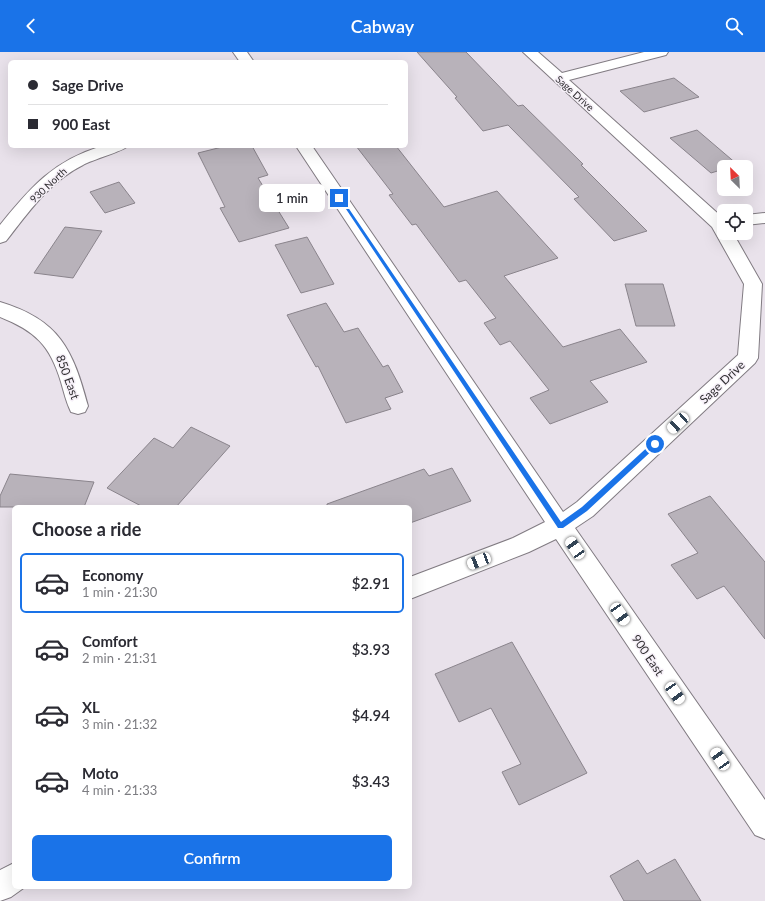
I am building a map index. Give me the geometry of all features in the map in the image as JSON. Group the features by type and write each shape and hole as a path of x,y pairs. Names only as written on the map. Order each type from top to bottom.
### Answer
{"street":[{"name":"Sage Drive","path":"530,52 717,223"},
{"path":"559,78 661,52"},
{"name":"930 North","path":"0,237 18,214 61,170 97,152 112,148"},
{"name":"900 East","path":"305,148 560,526 765,825"},
{"path":"0,211 18,214"},
{"path":"753,219 765,218"},
{"name":"Sage Drive","path":"412,587 520,545 560,526 585,509 748,358 753,284 729,240"},
{"name":"850 East","path":"0,309 35,325 54,342 66,364 78,406"},
{"path":"0,886 12,879"}],"building":[{"path":"417,52 466,52 518,106 523,105 583,164 581,165 647,231 614,241 574,199 579,197 508,125 483,131 455,98 457,97"},
{"path":"674,78 699,97 644,112 620,91"},
{"path":"697,130 732,160 717,160 717,171 711,173 670,138"},
{"path":"218,148 253,148 268,175 258,178 289,228 239,242 220,208 225,207 198,153"},
{"path":"358,148 398,148 444,207 497,191 558,258 504,276 563,347 620,329 647,362 590,381 608,402 550,424 530,398 549,390 510,341 500,345 484,323 496,318 466,280 459,282 416,224 412,225 389,195 393,194"},
{"path":"119,182 135,203 105,213 90,192"},
{"path":"65,227 102,231 73,278 34,273"},
{"path":"307,237 334,284 301,293 275,245"},
{"path":"625,284 663,284 675,326 636,326"},
{"path":"326,303 344,332 358,328 383,367 388,365 403,392 385,398 391,409 346,423 318,366 316,367 287,315"},
{"path":"191,427 230,446 178,505 139,505 107,488 154,438 173,448"},
{"path":"452,468 471,501 412,522 412,505 327,505 424,469 429,476"},
{"path":"10,474 94,482 85,505 12,505 12,507 0,507 0,496"},
{"path":"710,496 765,562 765,639 724,586 697,599 671,565 698,553 668,514"},
{"path":"512,642 587,773 519,805 502,772 521,764 491,708 459,722 435,674"},
{"path":"675,859 701,901 624,901 610,876 638,860 647,874"}],"route":[{"path":"339,198 560,526 585,509 655,444"}]}
